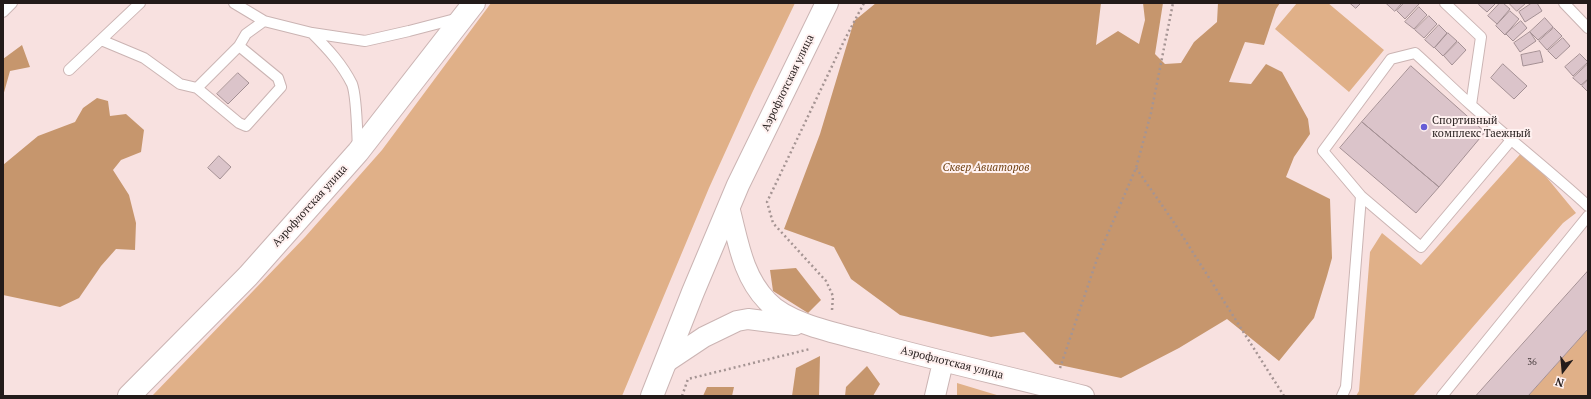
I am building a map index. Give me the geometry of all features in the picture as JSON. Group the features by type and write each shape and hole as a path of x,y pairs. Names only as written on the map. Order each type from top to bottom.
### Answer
{"main road":[{"name":"Аэрофлотская улица","path":"652,396 729,207 827,3"},
{"name":"Аэрофлотская улица","path":"129,396 248,276 358,152 470,10"}],"street":[{"name":"Аэрофлотская улица","path":"729,207 746,271 755,287 767,302 784,315 826,330 944,362 1084,396"},
{"name":"Аэрофлотская улица","path":"665,363 704,337 736,321 748,319 760,320 826,330"},
{"path":"935,396 944,362"}],"lane":[{"path":"3,12 12,3"},
{"path":"69,70 140,3"},
{"path":"234,3 264,21 312,33 365,41 409,31 470,10"},
{"path":"1445,3 1481,37 1471,105"},
{"path":"1564,3 1588,28"},
{"path":"198,88 239,46 246,34 264,21"},
{"path":"312,33 335,56 352,85 357,117 358,152"},
{"path":"101,40 144,58 180,84 198,88 239,123 246,126 281,87 278,78 239,46"},
{"path":"1512,139 1421,247 1361,196 1323,151 1392,59 1415,53 1471,105 1512,139 1588,206"},
{"path":"1342,396 1346,387 1361,196"},
{"path":"1442,396 1588,216"}],"path":[{"path":"682,396 688,379 820,346 826,330 833,296 826,281 772,223 767,202 844,39 864,3"},
{"path":"1059,372 1097,259 1136,168 1151,113 1174,3"},
{"path":"1136,168 1173,221 1284,396"}],"shaded area":[{"path":"491,3 795,3 709,188 622,396 152,396 305,237 382,150"},
{"path":"1297,3 1328,3 1384,50 1349,92 1275,29"},
{"path":"1524,150 1576,213 1563,223 1413,396 1356,396 1359,391 1370,252 1382,233 1421,265"},
{"path":"1588,329 1588,396 1528,396"},
{"path":"957,383 1000,396 957,396"}],"green space":[{"name":"Сквер Авиаторов","path":"876,3 1101,3 1096,45 1118,31 1139,44 1145,20 1143,3 1163,3 1155,54 1165,64 1181,63 1194,42 1217,22 1218,3 1280,3 1276,9 1264,45 1245,42 1229,82 1251,84 1266,64 1282,72 1308,119 1310,134 1294,157 1286,177 1330,199 1332,258 1314,318 1279,361 1227,319 1179,348 1121,378 1055,364 1024,332 991,337 900,315 851,279 834,247 784,229 820,134 854,21"},
{"path":"22,45 30,67 10,71 3,96 3,59"},
{"path":"97,98 108,101 110,116 126,114 144,130 141,152 121,160 113,170 129,195 136,223 135,250 116,249 101,266 79,298 60,307 3,295 3,165 38,136 75,122 83,108"},
{"path":"796,268 821,300 808,313 773,291 770,270"},
{"path":"820,356 819,396 792,396 796,368"},
{"path":"867,366 880,384 873,396 845,396 846,387"},
{"path":"707,387 734,387 732,396 703,396"}],"building":[{"path":"1350,3 1361,3 1356,8"},
{"path":"1386,3 1402,3 1395,11"},
{"path":"1404,3 1419,4 1405,19 1397,11"},
{"path":"1480,3 1496,3 1487,12 1479,5"},
{"path":"1500,3 1503,3 1510,9 1497,24 1488,16"},
{"path":"1509,3 1526,3 1517,11"},
{"path":"1532,3 1537,3 1542,11 1525,22 1519,12"},
{"path":"1419,7 1427,15 1414,29 1405,22"},
{"path":"1510,11 1519,19 1505,35 1496,26"},
{"path":"1429,16 1437,24 1424,38 1415,30"},
{"path":"1545,18 1553,27 1538,40 1530,32"},
{"path":"1521,21 1527,28 1513,41 1506,34"},
{"path":"1439,25 1447,33 1434,48 1425,40"},
{"path":"1554,28 1562,36 1547,50 1539,41"},
{"path":"1530,32 1536,41 1520,52 1514,43"},
{"path":"1448,33 1457,41 1443,56 1435,48"},
{"path":"1563,38 1570,46 1556,59 1548,51"},
{"path":"1458,42 1466,50 1452,65 1444,56"},
{"path":"1540,51 1543,62 1523,66 1521,55"},
{"path":"1580,54 1588,62 1573,76 1565,67"},
{"path":"1503,64 1527,86 1514,99 1491,78"},
{"path":"1588,64 1588,79 1581,85 1573,78"},
{"name":"Спортивный комплекс Таежный","path":"1411,66 1485,132 1439,187 1362,122"},
{"path":"238,73 249,83 228,104 217,94"},
{"path":"1588,80 1588,92 1582,86"},
{"path":"1362,122 1439,187 1416,213 1340,148"},
{"path":"219,156 231,167 220,179 208,168"},
{"path":"1588,271 1588,329 1528,396 1476,396"}],"place":[{"name":"Спортивный комплекс Таежный","path":"1424,127"}]}
